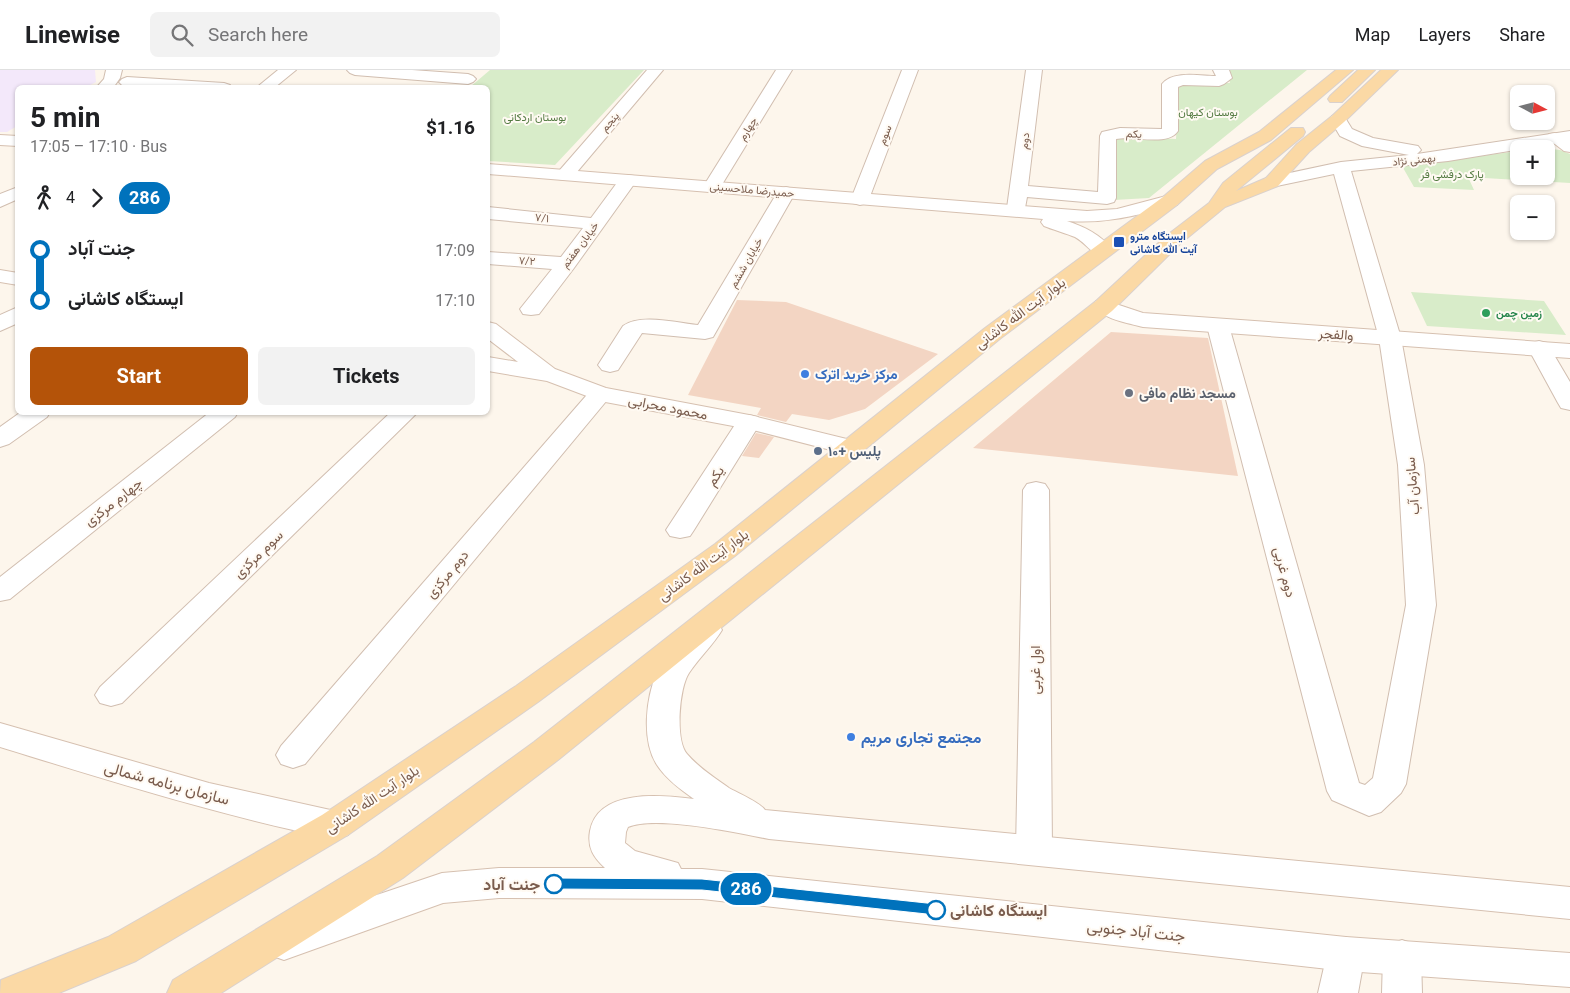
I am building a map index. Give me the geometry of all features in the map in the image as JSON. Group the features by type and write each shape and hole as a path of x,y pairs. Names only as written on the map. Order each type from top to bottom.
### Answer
{"main road":[{"path":"1211,166 1322,70"},
{"name":"بلوار آیت الله کاشانی","path":"16,993 122,949 335,825 527,694 725,550 993,333 1170,201 1211,166 1265,136 1345,70"},
{"path":"1216,207 1229,187 1325,109 1367,70"},
{"path":"186,993 252,954 390,867 546,751 1104,306 1173,240 1216,207 1250,190 1272,182 1303,148 1338,119 1390,70"}],"street":[{"path":"108,85 114,76 114,70"},
{"path":"267,85 288,70"},
{"path":"355,70 468,79"},
{"name":"پنجم","path":"565,175 656,70"},
{"name":"چهارم","path":"712,187 784,70"},
{"name":"سوم","path":"860,199 910,70"},
{"name":"دوم","path":"1016,212 1034,70"},
{"name":"یکم","path":"1018,191 1107,198 1108,136 1120,133 1164,134 1170,131 1170,84 1182,80 1219,81 1224,78 1221,70"},
{"path":"125,80 187,85"},
{"name":"بهمنی نژاد","path":"1338,119 1346,132 1368,142 1422,151 1519,139 1565,140"},
{"path":"0,140 15,141"},
{"name":"بهمنی نژاد","path":"1272,182 1341,167 1448,156 1565,140"},
{"name":"سازمان آب","path":"1341,167 1390,338 1411,465 1421,605 1389,784 1370,802"},
{"name":"حمیدرضا ملاحسینی","path":"490,168 1016,212"},
{"name":"خیابان هفتم","path":"531,309 567,264 628,180"},
{"name":"خیابان ششم","path":"610,365 631,331 636,327 645,326 705,332 786,193"},
{"path":"0,201 15,194"},
{"path":"1016,212 1094,217 1117,215 1170,201"},
{"path":"1016,212 1058,224 1084,234 1102,250"},
{"name":"۷/۱","path":"490,213 597,224"},
{"name":"۷/۲","path":"490,258 567,264"},
{"path":"0,276 15,278"},
{"name":"والفجر","path":"1104,306 1130,317 1143,320 1570,351"},
{"path":"0,324 15,315"},
{"name":"دوم غربی","path":"1218,326 1344,791 1370,802"},
{"path":"490,330 552,376"},
{"path":"1539,348 1570,403"},
{"name":"محمود محرابی","path":"490,364 552,376 600,394 749,422 850,447"},
{"name":"دوم مرکزی","path":"293,755 600,394"},
{"path":"0,439 34,415"},
{"name":"چهارم مرکزی","path":"0,592 222,415"},
{"name":"سوم مرکزی","path":"111,695 403,415"},
{"name":"یکم","path":"680,530 749,422"},
{"name":"اول غربی","path":"1034,850 1036,490"},
{"path":"754,586 701,637 672,671 663,704 664,730 670,758 692,780 731,807 770,825"},
{"name":"سازمان برنامه شمالی","path":"0,735 154,781 291,817 335,825"},
{"path":"702,884 624,863 608,849 607,832 616,818 632,811 658,809 770,825 1570,903"},
{"path":"252,954 442,888 499,883 702,884"},
{"name":"جنت آباد جنوبی","path":"702,884 1346,954 1402,975 1570,970"},
{"path":"1338,993 1346,954"}],"shaded area":[{"path":"0,70 95,70 96,82 90,85 15,85 15,127 7,132 0,132"}],"green space":[{"name":"بوستان اردکانی","path":"490,70 644,70 555,165 490,161 490,85 472,85"},
{"name":"بوستان کیهان","path":"1226,70 1307,70 1149,198 1114,200 1116,136 1176,139 1179,82 1230,83"},
{"name":"پارک درفشی فر","path":"1555,149 1570,154 1570,183 1555,182"},
{"name":"پارک درفشی فر","path":"1510,152 1510,179 1468,177 1474,190 1414,187 1402,166"},
{"name":"زمین چمن","path":"1411,292 1544,301 1566,335 1427,326"}],"building":[{"name":"مرکز خرید اترک","path":"737,300 786,302 938,354 865,409 829,420 792,414 786,422 757,415 761,408 688,395"},
{"name":"مسجد نظام مافی","path":"1111,332 1208,338 1238,476 973,448"},
{"path":"756,433 774,437 759,458 742,456"}],"bus line":[{"name":"286","path":"554,884 702,884 936,910"}],"place":[{"name":"ایستگاه مترو آیت الله کاشانی","path":"1119,242"},
{"name":"زمین چمن","path":"1486,313"},
{"name":"مرکز خرید اترک","path":"805,374"},
{"name":"مسجد نظام مافی","path":"1129,393"},
{"name":"پلیس +۱۰","path":"818,451"},
{"name":"مجتمع تجاری مریم","path":"851,737"},
{"name":"جنت آباد","path":"554,884"},
{"name":"ایستگاه کاشانی","path":"936,910"}]}
